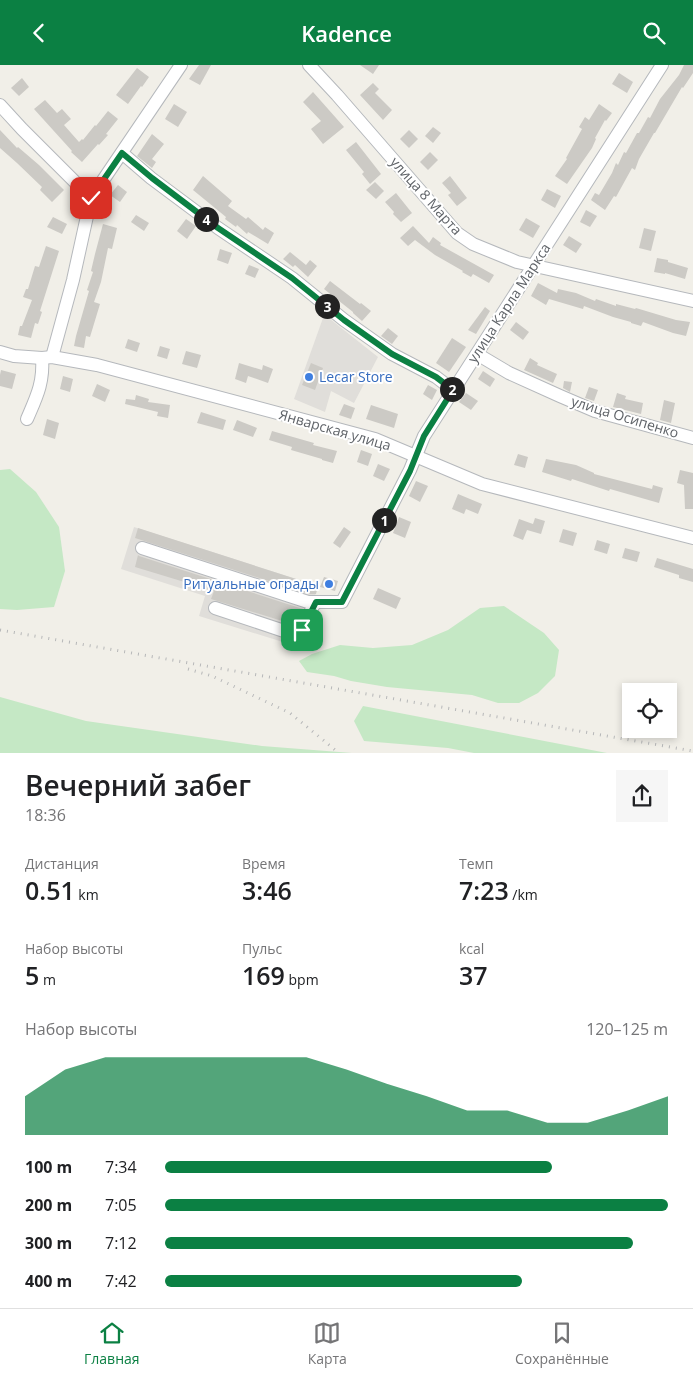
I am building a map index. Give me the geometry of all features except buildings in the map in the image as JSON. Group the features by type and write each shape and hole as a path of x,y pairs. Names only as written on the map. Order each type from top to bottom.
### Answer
{"street":[{"path":"27,419 40,389 47,358 73,280 91,198 181,65"},
{"name":"улица 8 Марта","path":"309,65 457,233 473,244 517,262 693,301"},
{"name":"улица Карла Маркса","path":"316,602 342,602 410,471 424,436 662,65"},
{"path":"0,105 91,198"},
{"path":"122,153 218,228 292,278 344,320 392,354 436,377 453,390"},
{"name":"Январская улица","path":"0,351 14,356 47,358 97,365 365,437 416,455 482,484 693,538"},
{"name":"улица Осипенко","path":"477,354 508,373 595,411 693,438"},
{"path":"142,548 308,602 316,602 302,630 290,633 215,608"}],"shaded area":[{"path":"323,318 330,319 378,357 354,403 331,391 325,412 294,399"},
{"path":"134,527 318,586 299,647 199,616 205,596 121,569"}],"green space":[{"path":"10,469 36,492 59,527 65,571 54,607 17,610 0,609 0,470"},
{"path":"504,606 544,633 559,650 555,676 538,693 519,703 498,703 472,695 387,687 351,681 307,672 299,661 312,654 340,645 373,648 412,645 448,630 480,608"},
{"path":"0,697 86,721 262,746 352,753 0,753"},
{"path":"363,706 607,753 474,753 448,748 364,741 354,721"}],"railway":[{"path":"0,630 693,751"},
{"path":"188,669 212,676 290,713 339,753"}],"place":[{"name":"Lecar Store","path":"309,377"},
{"name":"Ритуальные ограды","path":"329,584"}],"route":[{"path":"91,198 122,153 218,228 292,278 344,320 392,354 436,377 453,390 424,436 410,471 342,602 316,602 302,630"}]}
